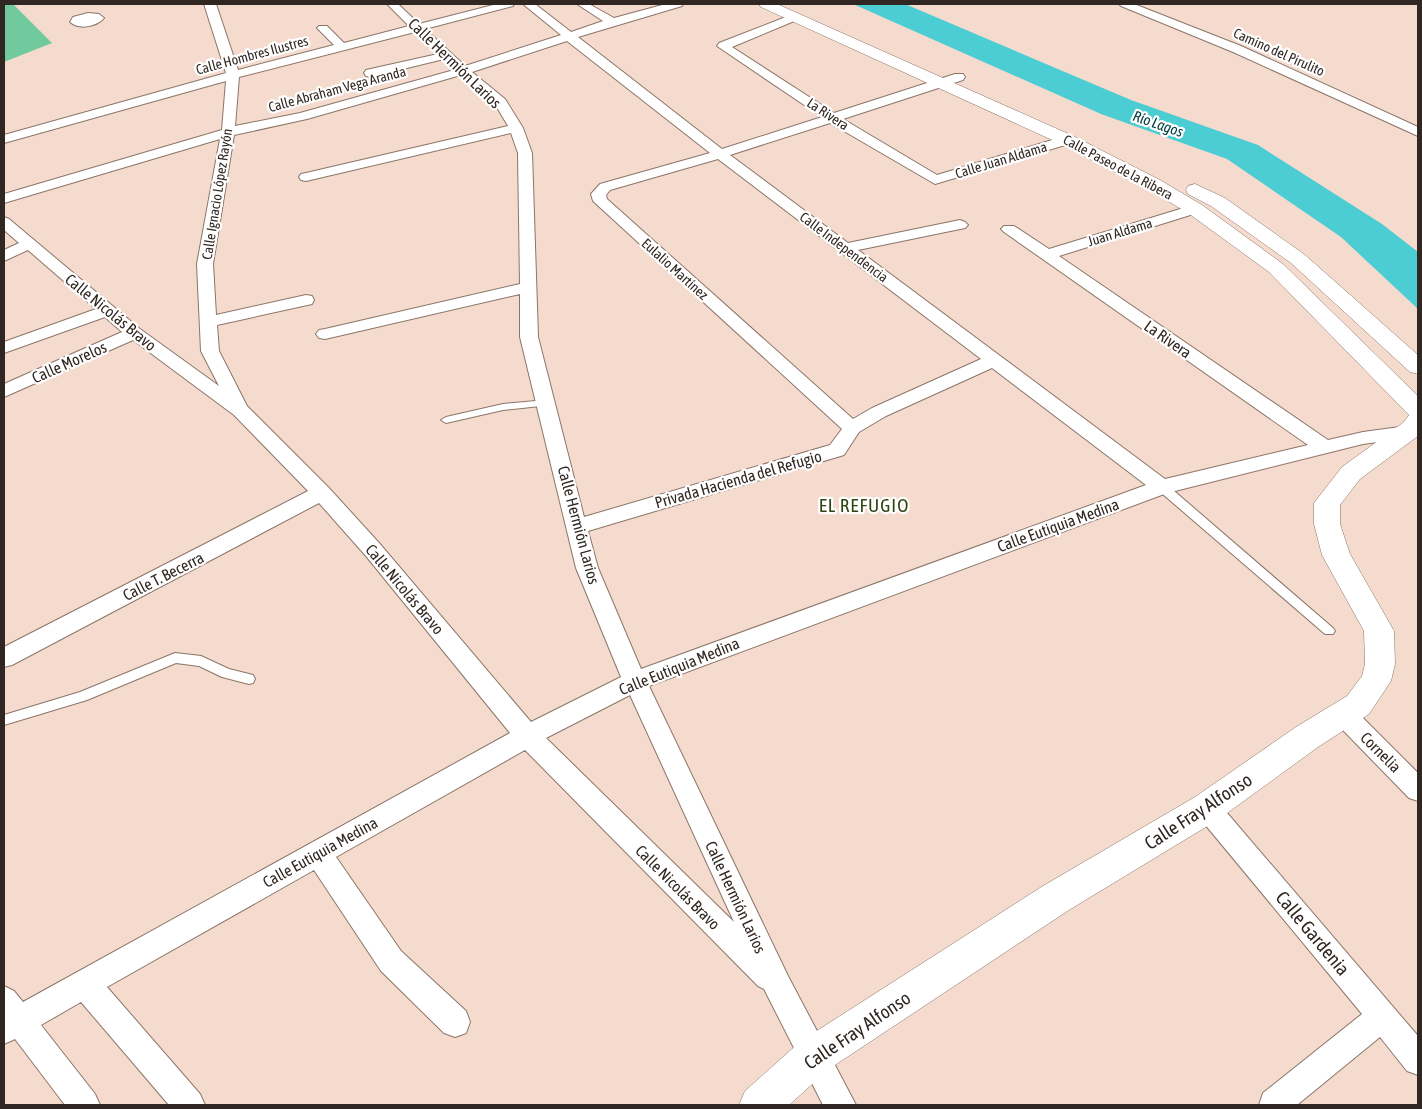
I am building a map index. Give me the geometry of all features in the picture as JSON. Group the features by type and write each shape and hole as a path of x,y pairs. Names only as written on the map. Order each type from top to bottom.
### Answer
{"street":[{"name":"Calle Ignacio López Rayón","path":"210,4 234,76 228,132 205,264 210,351 241,411"},
{"name":"Calle Hermión Larios","path":"392,4 420,28 463,71 500,102 516,128 525,153 529,337 587,568 635,681 778,986 815,1055"},
{"name":"Calle Hombres Ilustres","path":"4,139 342,47 509,4"},
{"name":"Calle Independencia","path":"528,4 720,154 1162,486"},
{"path":"582,4 612,22"},
{"name":"Calle Abraham Vega Aranda","path":"4,199 228,132 302,116 463,71 569,35 671,4"},
{"name":"Calle Paseo de la Ribera","path":"766,4 792,10 951,80 1109,143 1218,202 1298,259 1418,367"},
{"name":"Camino del Pirulito","path":"1125,4 1237,48 1418,132"},
{"name":"La Rivera","path":"792,10 723,46 832,118 935,180"},
{"path":"324,28 342,47"},
{"path":"370,73 447,56"},
{"path":"720,154 951,80"},
{"name":"Calle Paseo de la Ribera","path":"951,80 1153,184 1195,209 1276,268 1415,423"},
{"path":"294,101 302,116"},
{"path":"306,177 516,128"},
{"name":"Calle Juan Aldama","path":"935,180 1067,140"},
{"name":"Eulalio Martínez","path":"720,154 605,187 598,194 600,201 852,428"},
{"name":"Juan Aldama","path":"1046,255 1195,209"},
{"name":"Calle Nicolás Bravo","path":"4,222 134,333 241,411 322,493 527,736 778,986"},
{"path":"847,248 960,226"},
{"name":"La Rivera","path":"1010,229 1326,448"},
{"path":"4,256 29,244"},
{"path":"325,334 528,287"},
{"path":"208,322 306,300"},
{"path":"4,348 108,310"},
{"name":"Calle Morelos","path":"4,391 134,333"},
{"path":"179,366 210,351"},
{"name":"Privada Hacienda del Refugio","path":"578,526 837,450 852,428 878,412 994,360"},
{"name":"Calle Eutiquia Medina","path":"9,1017 85,984 527,736 635,681 1162,486 1326,448 1415,423"},
{"name":"Calle Fray Alfonso","path":"759,1105 815,1055 1056,898 1206,808 1358,704 1376,681 1380,664 1379,631 1336,555 1327,524 1327,503 1351,473 1415,423"},
{"name":"Calle T. Becerra","path":"4,658 322,493"},
{"name":"Cornelia","path":"1343,714 1418,790"},
{"name":"Calle Gardenia","path":"1206,808 1383,1016 1418,1060"},
{"path":"318,853 390,961 455,1022"},
{"path":"85,984 189,1105"},
{"path":"1274,1104 1383,1016"},
{"path":"9,1017 84,1105"},
{"path":"815,1055 837,1103"}],"lane":[{"path":"446,420 503,407 547,403"},
{"path":"1162,486 1329,631"},
{"path":"4,720 83,696 175,658 201,661 226,674 249,679"}],"green space":[{"path":"4,4 13,4 52,43 4,62"}],"water":[{"name":"Río Lagos","path":"853,4 905,4 1131,100 1258,145 1382,224 1418,252 1418,309 1341,237 1227,159 1101,114"}],"district":[{"name":"EL REFUGIO","path":"864,505"}]}
